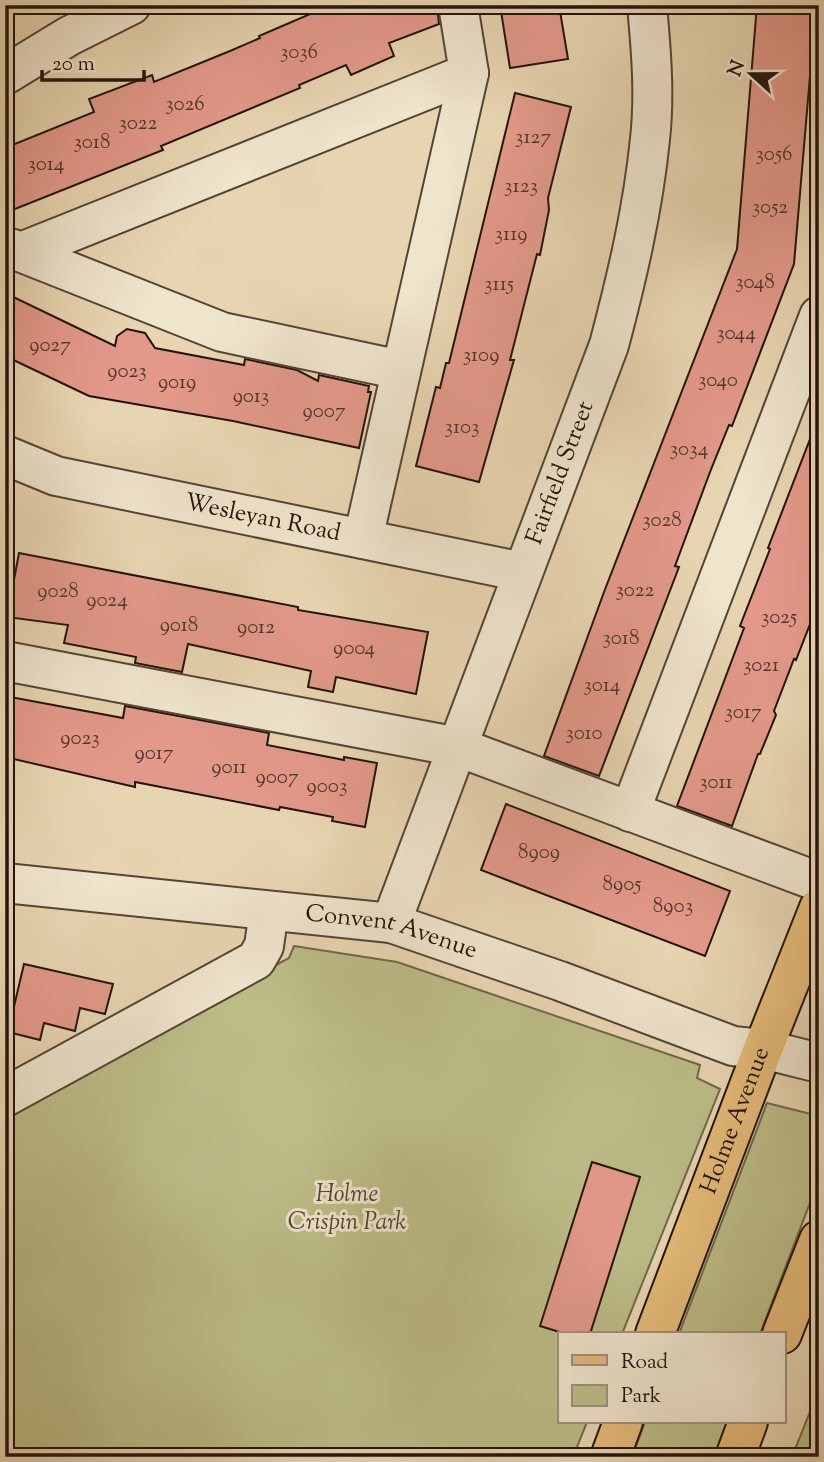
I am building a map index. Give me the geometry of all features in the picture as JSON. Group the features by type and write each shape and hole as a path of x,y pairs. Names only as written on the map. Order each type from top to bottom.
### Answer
{"main road":[{"name":"Holme Avenue","path":"657,1332 762,1049 819,908"},
{"path":"783,1332 819,1240"},
{"path":"610,1457 622,1424"},
{"path":"735,1457 747,1424"}],"street":[{"path":"5,75 69,36 131,5"},
{"path":"363,539 469,73 458,5"},
{"name":"Fairfield Street","path":"391,923 608,345 633,253 651,138 652,57 647,5"},
{"path":"13,249 469,73"},
{"path":"13,249 222,331 401,370"},
{"path":"630,812 819,316"},
{"name":"Wesleyan Road","path":"5,456 56,476 523,572"},
{"path":"5,661 458,747 819,882"},
{"name":"Convent Avenue","path":"5,883 391,923 561,981 733,1046 762,1049 819,1063"},
{"path":"5,1097 256,960 264,946 270,911"}],"green space":[{"name":"Holme Crispin Park","path":"294,946 397,962 700,1065 697,1078 720,1089 623,1332 558,1332 558,1424 586,1424 573,1457 5,1457 5,1111 289,958"},
{"path":"767,1103 819,1116 819,1179 761,1332 680,1332"},
{"path":"819,1389 819,1457 792,1457"},
{"path":"644,1424 726,1424 714,1457 632,1457"}],"building":[{"path":"331,5 437,5 439,24 389,43 394,56 351,75 346,65 299,85 300,88 161,146 163,150 5,213 5,148 94,112 89,99 152,75 154,82"},
{"path":"500,5 559,5 568,59 510,68"},
{"path":"757,5 816,5 794,264 732,426 729,425 710,472 675,566 679,567 599,776 544,756 604,592 737,249"},
{"path":"515,93 571,107 548,198 549,210 540,255 537,254 510,360 514,360 479,482 416,466 436,387 440,388 446,363 449,363"},
{"path":"5,293 115,346 117,336 127,329 145,333 155,348 244,365 245,359 297,370 318,381 319,375 369,386 368,392 371,392 359,448 233,421 89,396 5,356"},
{"path":"817,421 819,601 796,660 794,659 774,711 776,715 758,754 732,826 677,806 744,628 740,626 770,549 768,548"},
{"path":"19,553 298,607 298,610 428,632 416,694 336,677 333,692 308,687 311,671 188,644 182,672 135,663 136,657 64,643 68,625 7,617"},
{"path":"5,696 123,718 125,706 269,733 267,745 344,760 344,757 377,763 365,827 332,821 333,817 280,807 279,810 135,782 135,787 5,757"},
{"path":"506,804 730,891 705,956 481,870"},
{"path":"24,964 113,984 105,1014 80,1008 75,1031 44,1023 40,1040 8,1032"},
{"path":"592,1162 640,1177 591,1332 560,1332 540,1326"}]}
